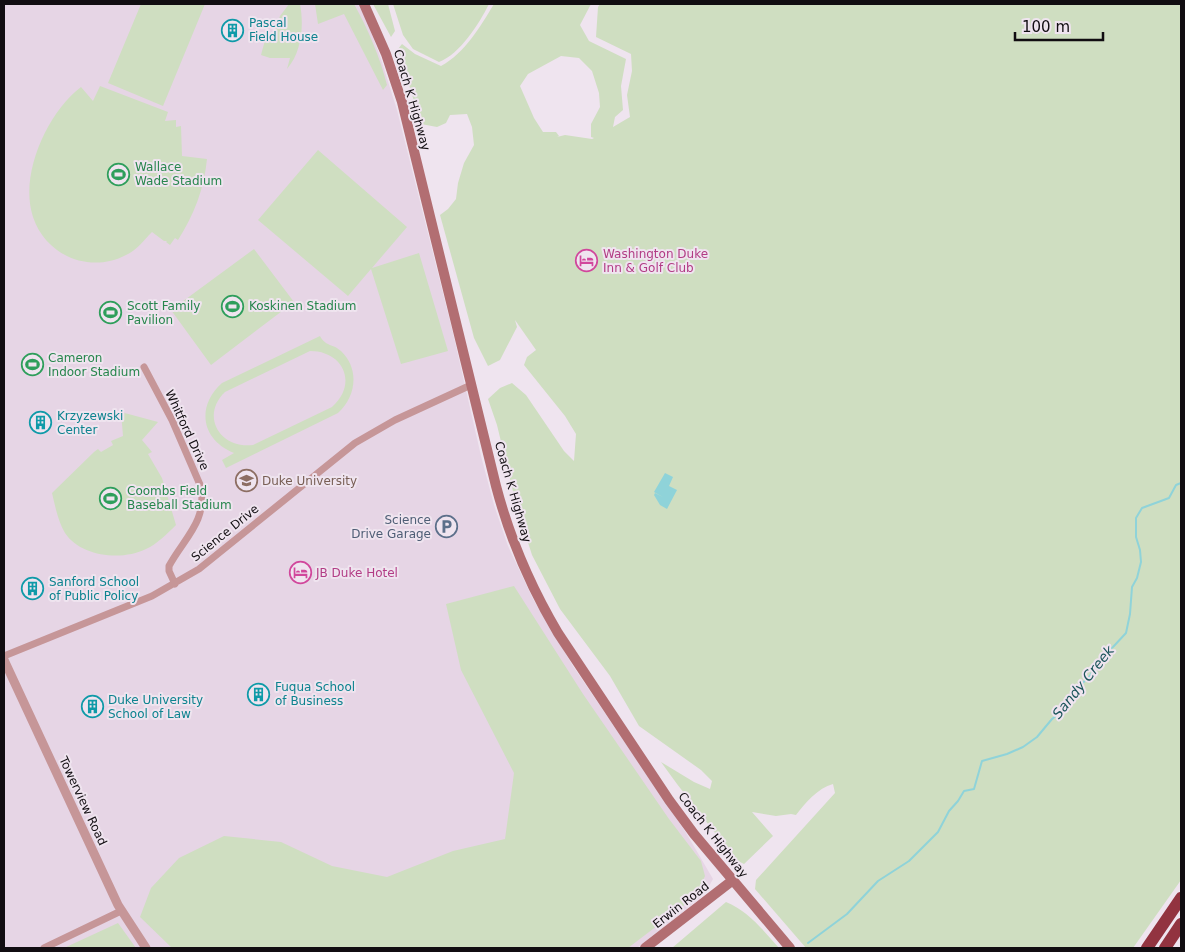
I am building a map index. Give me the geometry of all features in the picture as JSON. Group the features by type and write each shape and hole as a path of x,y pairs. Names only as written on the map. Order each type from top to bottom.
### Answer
{"highway":[{"path":"1147,948 1181,898"},
{"path":"1165,948 1181,924"}],"main road":[{"name":"Coach K Highway","path":"364,4 386,54 402,102 504,517 522,566 562,640 669,800 694,834 790,948"},
{"name":"Erwin Road","path":"645,948 733,880"}],"street":[{"name":"Whitford Drive","path":"144,367 172,420 201,487 203,497 200,516 189,538 169,566 171,578 175,584"},
{"name":"Science Drive","path":"4,658 152,596 199,570 355,443 395,420 471,385"},
{"name":"Towerview Road","path":"4,658 121,911 146,948"},
{"path":"44,948 121,911"}],"shaded area":[{"name":"Duke University","path":"4,4 358,4 366,19 380,56 397,110 453,333 481,456 494,505 508,546 533,599 573,666 685,831 713,879 704,895 637,948 4,948"}],"green space":[{"path":"141,4 205,4 163,106 108,83"},
{"path":"289,4 300,4 302,29 296,55 287,69 290,58 270,58 261,55 265,40 275,30 280,16"},
{"path":"315,4 354,4 369,33 381,64 387,85 383,90 344,14 318,24"},
{"path":"373,4 388,4 395,31 391,37"},
{"path":"393,4 489,4 468,38 447,58 439,62 413,49 403,35"},
{"path":"494,4 591,4 580,25 589,41 626,59 621,86 623,110 615,117 613,127 630,117 627,95 632,71 631,54 596,37 598,7 600,4 1181,4 1181,880 1133,948 806,948 755,889 756,880 835,793 833,784 817,792 796,815 776,816 752,812 773,836 744,864 736,860 661,762 694,782 710,789 712,781 701,770 639,726 610,676 560,609 532,555 517,508 497,425 488,399 500,388 512,383 526,395 564,451 574,461 576,434 565,416 524,365 527,357 536,350 515,320 517,327 500,360 488,366 474,338 440,215 456,199 458,183 464,163 474,145 472,127 467,114 450,115 446,123 437,127 421,124 398,49 402,44 415,54 441,66 450,61 465,47","holes":["561,56 579,58 592,71 599,93 600,107 591,124 591,137 594,138 565,135 557,137 559,136 556,132 543,132 534,118 520,86 528,74"]},
{"name":"Wallace Wade Stadium","path":"100,86 168,112 165,121 176,120 176,127 181,126 182,156 207,159 197,201 189,221 178,240 175,238 170,245 152,232 130,253 98,263 84,262 71,258 48,242 39,231 33,217 30,183 33,164 39,146 57,112 81,87 93,101"},
{"path":"318,150 407,227 372,268 419,253 448,351 401,364 371,269 348,296 258,220"},
{"name":"Koskinen Stadium","path":"254,249 294,302 211,365 171,310"},
{"path":"320,336 325,342 341,351 347,358 353,374 352,391 349,399 338,413 226,468 222,460 234,453 215,440 206,422 208,402 222,383","holes":["310,351 322,352 339,363 345,379 344,389 340,398 332,407 253,445 241,445 231,442 217,429 214,411 218,401 225,392"]},
{"name":"Coombs Field Baseball Stadium","path":"121,412 158,422 142,440 152,452 148,454 162,478 176,525 158,542 146,549 125,555 102,555 81,547 65,533 60,524 52,493 94,452 98,449 101,452 113,445 111,441 123,436"},
{"path":"514,586 583,694 669,819 701,861 705,876 695,897 628,948 172,948 140,917 151,888 179,858 224,836 281,842 332,866 387,877 453,851 505,839 514,773 461,670 446,604"},
{"path":"726,902 748,916 779,948 672,948"},
{"path":"118,923 136,948 64,948"}],"water":[{"path":"665,473 673,477 669,486 677,490 667,509 660,505 654,495 655,493 663,497 654,492"}],"waterway":[{"name":"Sandy Creek","path":"808,943 847,914 878,881 909,861 938,832 949,811 964,791 974,789 982,761 1023,747 1037,737 1052,719 1065,709 1072,693 1089,677 1105,653 1126,633 1130,614 1132,587 1137,578 1141,562 1136,537 1136,518 1142,508 1169,498 1176,485 1181,483"}],"place":[{"name":"Pascal Field House","path":"233,30"},
{"name":"Wallace Wade Stadium","path":"119,174"},
{"name":"Washington Duke Inn & Golf Club","path":"587,261"},
{"name":"Koskinen Stadium","path":"233,306"},
{"name":"Scott Family Pavilion","path":"111,313"},
{"name":"Cameron Indoor Stadium","path":"32,365"},
{"name":"Krzyzewski Center","path":"41,423"},
{"name":"Duke University","path":"246,481"},
{"name":"Coombs Field Baseball Stadium","path":"111,498"},
{"name":"Science Drive Garage","path":"447,527"},
{"name":"JB Duke Hotel","path":"300,573"},
{"name":"Sanford School of Public Policy","path":"33,589"},
{"name":"Fuqua School of Business","path":"259,694"},
{"name":"Duke University School of Law","path":"92,707"}]}
